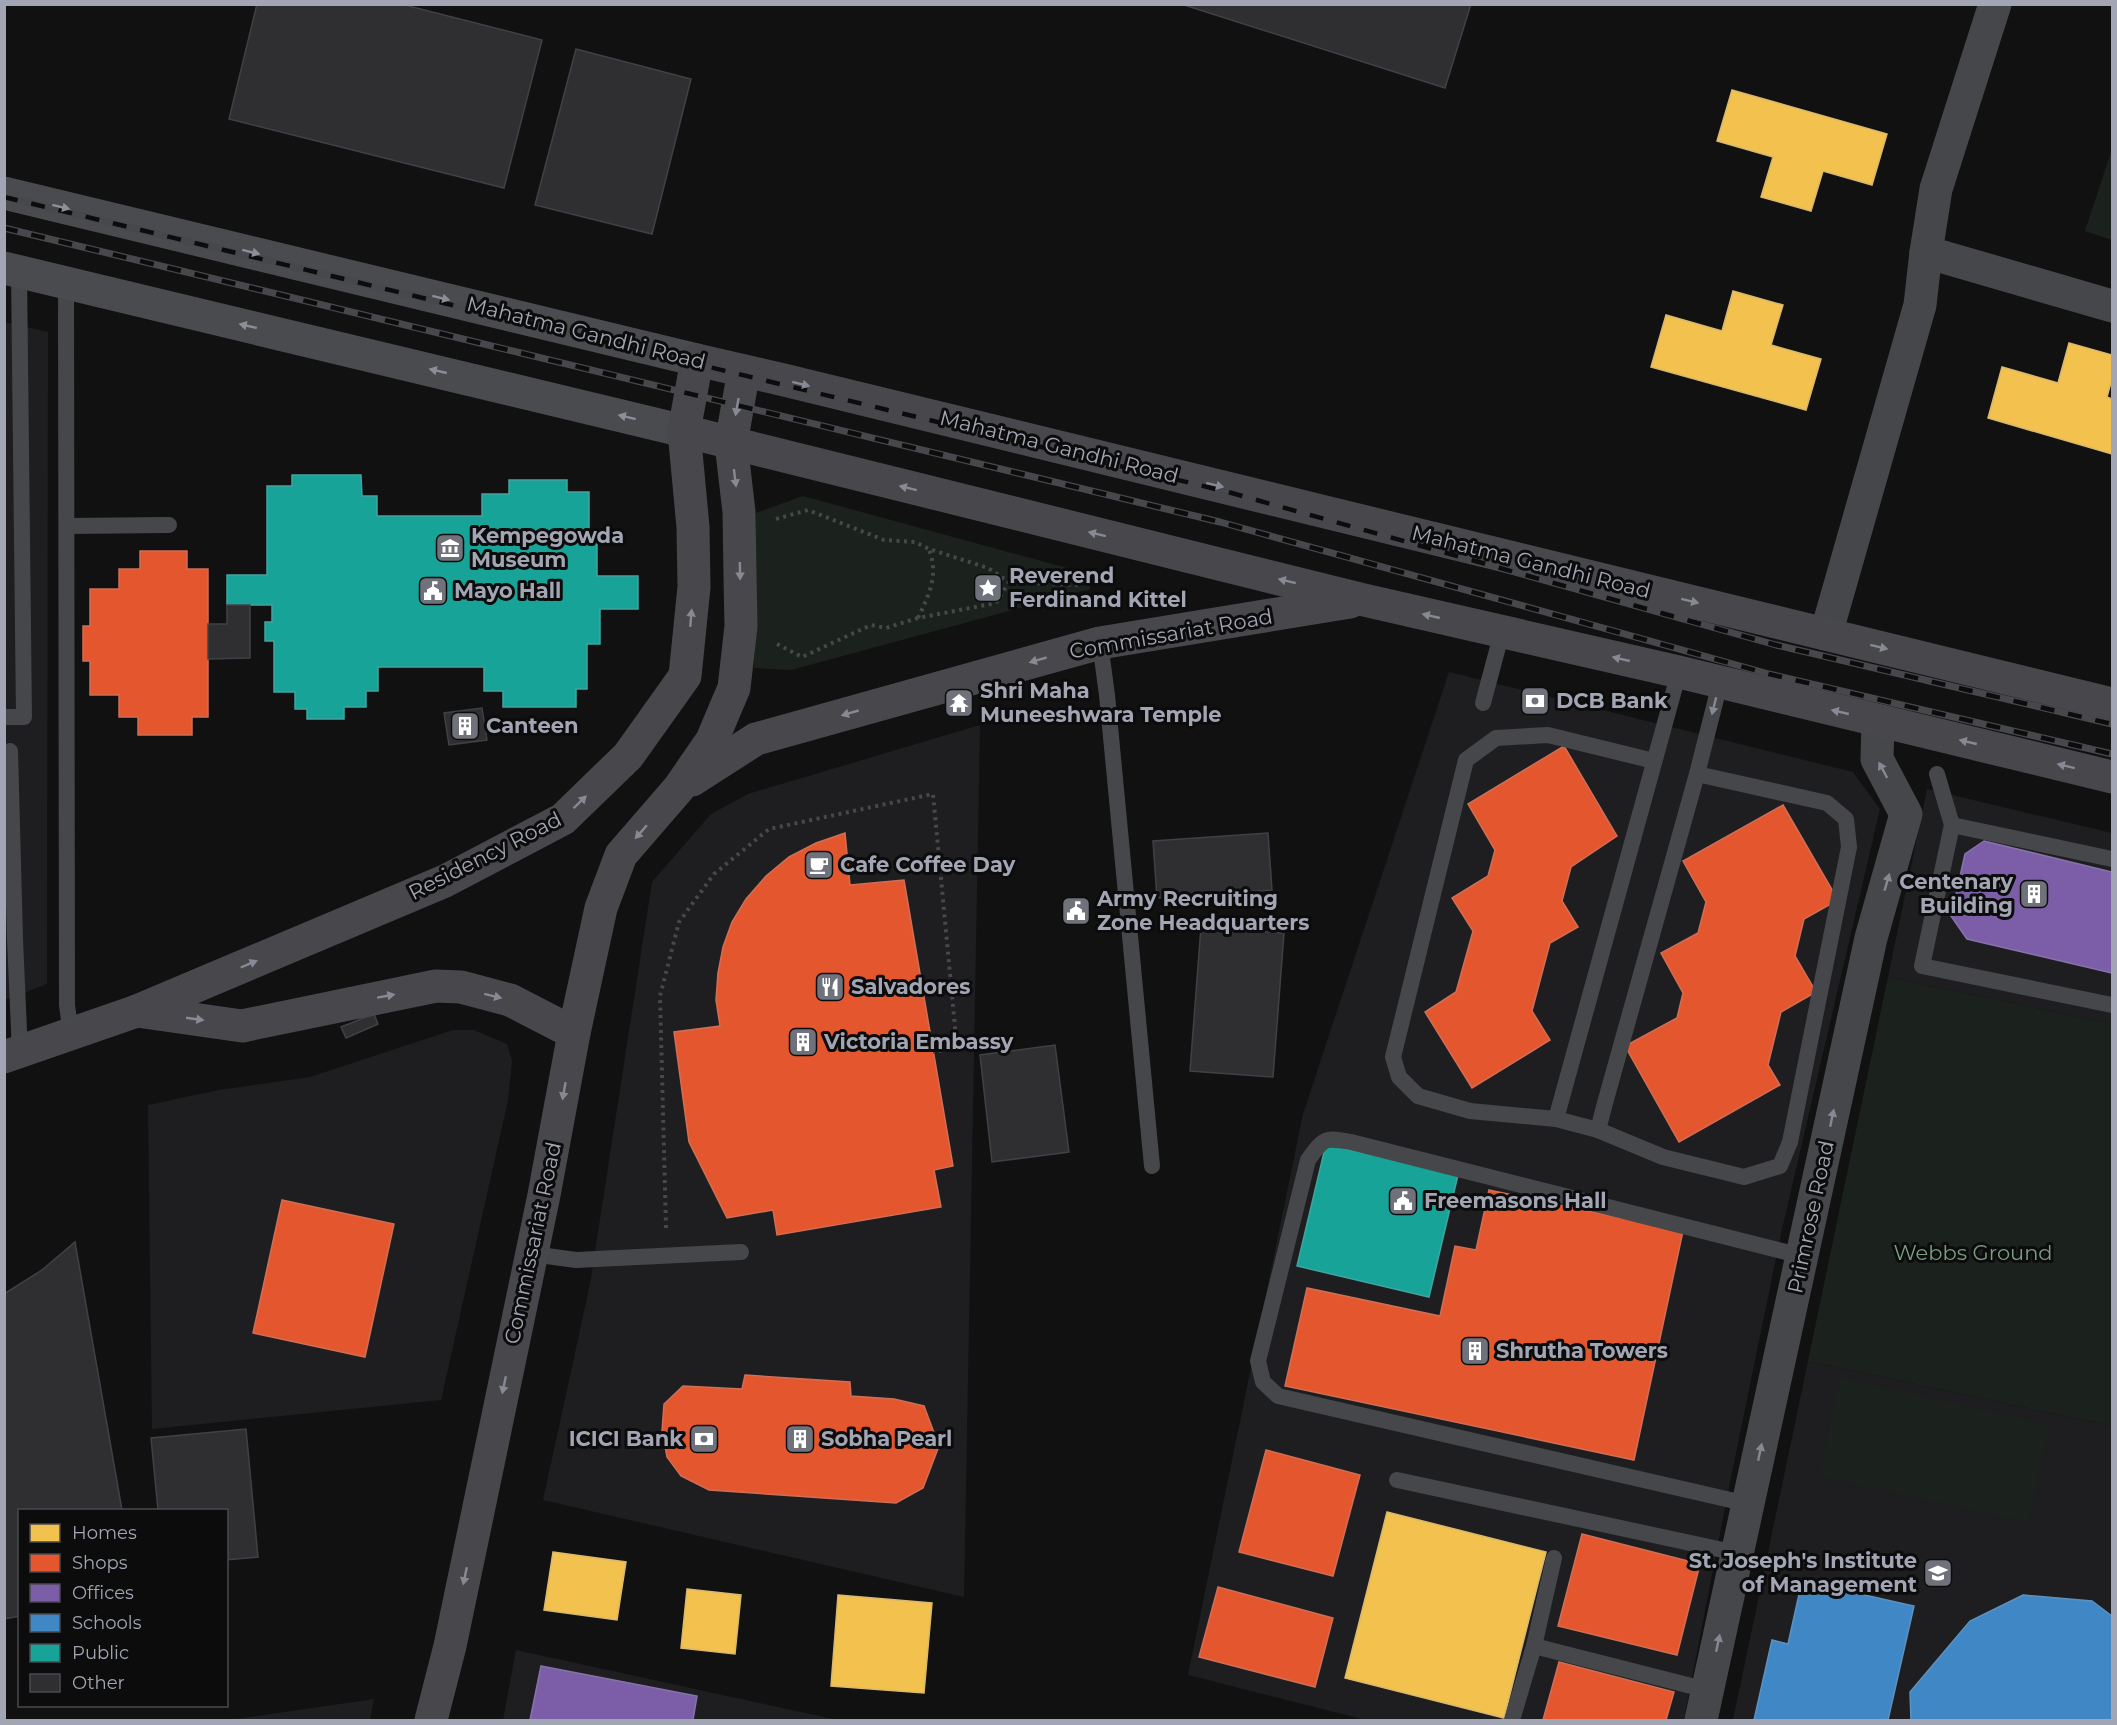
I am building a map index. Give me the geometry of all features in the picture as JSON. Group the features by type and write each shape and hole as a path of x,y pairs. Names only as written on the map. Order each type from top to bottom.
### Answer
{"main road":[{"name":"Mahatma Gandhi Road","path":"4,193 2112,704"},
{"path":"12,269 684,431 1364,600 1679,672 2112,777"},
{"name":"Residency Road","path":"12,1055 137,1011 445,881 563,819 628,756 685,676 694,587 693,527 684,431 696,360"},
{"name":"Commissariat Road","path":"431,1720 450,1646 601,908 621,855 680,788 712,740 734,688 741,626 739,512 731,443 744,371"},
{"name":"Commissariat Road","path":"680,788 756,739 1100,643 1364,600"},
{"path":"137,1011 242,1026 436,986 461,987 510,1000 574,1033"}],"street":[{"path":"1826,634 1920,304 1936,189 1995,4"},
{"path":"1926,252 2112,306"},
{"name":"Primrose Road","path":"1704,1705 1871,938 1906,814 1877,759 1878,721"}],"lane":[{"path":"4,717 24,717 12,269"},
{"path":"66,283 67,1005 71,1035"},
{"path":"67,526 169,525"},
{"path":"1483,703 1502,632"},
{"path":"1100,643 1107,695 1152,1166"},
{"path":"1556,1119 1679,672"},
{"path":"1598,1130 1720,683"},
{"path":"1654,761 1548,735 1497,738 1466,760 1393,1057 1399,1077 1418,1096 1470,1112 1556,1119 1598,1130 1664,1157 1744,1176 1780,1166 1790,1142 1850,847 1846,819 1827,803 1697,774"},
{"path":"10,751 12,1055"},
{"path":"1937,774 1952,825 1922,966 2112,1005"},
{"path":"1952,825 2112,859"},
{"path":"1748,1504 1278,1396 1263,1382 1258,1361 1308,1160 1320,1143 1330,1138 1802,1256"},
{"path":"532,1254 576,1260 741,1252"},
{"path":"1397,1480 1737,1553"},
{"path":"1512,1720 1534,1646 1554,1558"},
{"path":"1534,1646 1704,1705"}],"path":[{"path":"771,520 808,510 884,540 915,542 928,549 988,568 1009,582 1078,585"},
{"path":"918,618 931,589 934,571 928,549"},
{"path":"774,642 802,657 871,625 886,628 918,618 996,603 1009,582"},
{"path":"666,1256 660,996 680,922 714,874 769,829 933,794 957,1048 933,1052"}],"shaded area":[{"path":"5,322 48,332 47,984 5,1000"},
{"path":"1449,672 1853,772 1880,809 1782,1229 1684,1720 1366,1720 1188,1675 1303,1114"},
{"path":"980,725 964,1597 543,1500 590,1284 652,882 711,814 748,794"},
{"path":"1927,789 2112,833 2112,1024 1888,977"},
{"path":"453,1030 474,1030 507,1044 512,1061 508,1100 441,1400 152,1429 148,1105 219,1090 310,1077"},
{"name":"St. Joseph's Institute of Management","path":"1808,1361 2112,1426 2112,1720 1733,1720"},
{"path":"516,1650 833,1719 833,1720 503,1720"},
{"path":"374,1699 370,1720 229,1720"}],"green space":[{"path":"2112,149 2112,240 2085,231"},
{"path":"803,496 1089,574 1090,589 791,670 754,668 756,513"},
{"name":"Webbs Ground","path":"1888,977 2112,1024 2112,1426 1808,1361"},
{"path":"1840,1378 2050,1425 2028,1522 1819,1476"}],"building: Homes":[{"path":"1732,90 1887,134 1872,185 1823,171 1811,211 1761,197 1773,157 1717,141"},
{"path":"1733,291 1783,305 1771,345 1821,359 1806,410 1651,367 1666,315 1722,331"},
{"path":"2069,343 2112,355 2112,379 2107,397 2112,399 2112,454 1988,418 2002,367 2058,383"},
{"path":"1387,1512 1546,1552 1504,1718 1345,1678"},
{"path":"553,1552 626,1562 617,1620 544,1610"},
{"path":"687,1589 741,1595 735,1654 681,1648"},
{"path":"838,1595 932,1603 924,1693 831,1686"}],"building: Shops":[{"path":"140,551 187,551 187,569 208,569 208,717 192,717 192,735 138,735 138,717 119,717 119,695 90,695 90,661 83,661 83,626 90,626 90,589 119,589 119,569 140,569"},
{"path":"1564,746 1617,836 1571,867 1562,901 1578,927 1550,943 1532,1011 1550,1040 1472,1088 1425,1012 1456,992 1473,931 1452,898 1488,876 1495,850 1468,804"},
{"path":"1783,805 1838,900 1804,919 1795,956 1816,992 1781,1012 1768,1065 1780,1085 1679,1142 1625,1046 1677,1018 1683,993 1661,953 1698,933 1706,902 1683,861"},
{"name":"Victoria Embassy","path":"845,833 850,885 904,880 953,1166 934,1170 941,1207 777,1235 773,1210 727,1218 689,1142 674,1032 720,1026 716,1000 723,947 732,922 746,899 766,876 789,857 816,843"},
{"name":"Shrutha Towers","path":"1489,1190 1683,1231 1634,1460 1285,1386 1307,1288 1440,1316 1455,1246 1476,1250"},
{"path":"282,1200 394,1224 365,1357 253,1333"},
{"name":"Sobha Pearl","path":"745,1375 850,1382 851,1396 894,1399 924,1406 939,1446 923,1488 896,1503 709,1490 681,1476 667,1457 662,1431 664,1404 683,1386 742,1389"},
{"path":"1266,1450 1360,1475 1333,1576 1239,1552"},
{"path":"1582,1534 1700,1564 1677,1655 1558,1626"},
{"path":"1218,1587 1333,1618 1315,1687 1199,1657"},
{"path":"1559,1662 1674,1692 1666,1720 1543,1720"}],"building: Offices":[{"name":"Centenary Building","path":"1984,841 2112,872 2112,973 1967,939 1951,916 1965,854"},
{"path":"541,1666 697,1696 693,1720 530,1720"}],"building: Schools":[{"path":"1802,1581 1914,1606 1888,1720 1754,1720 1772,1640 1788,1644"},
{"path":"2023,1595 2092,1601 2112,1616 2112,1720 1911,1720 1910,1692 1970,1621"}],"building: Public":[{"name":"Mayo Hall","path":"292,475 361,475 362,496 377,496 377,516 482,516 482,494 509,494 509,480 567,480 567,492 589,492 589,533 597,533 597,576 638,576 638,609 600,609 600,644 587,644 587,689 576,689 576,707 503,707 503,691 484,691 484,667 378,667 378,691 366,691 366,707 344,707 344,719 307,719 307,709 295,709 295,692 274,692 274,641 265,641 265,622 272,622 272,605 227,605 227,575 267,575 267,486 292,486"},
{"path":"1326,1144 1458,1175 1429,1297 1297,1266"}],"building: Other":[{"path":"257,4 401,4 542,40 504,188 229,119"},
{"path":"1181,4 1471,4 1445,88"},
{"path":"576,49 691,79 652,234 535,205"},
{"path":"227,605 250,605 250,658 208,659 208,624 227,624"},
{"name":"Canteen","path":"482,708 487,740 449,745 444,713"},
{"path":"1268,833 1272,890 1157,898 1153,841"},
{"path":"1201,927 1284,933 1273,1077 1190,1071"},
{"path":"374,1014 378,1024 346,1038 341,1027"},
{"path":"1055,1045 1069,1152 992,1162 980,1055"},
{"path":"75,1242 122,1509 18,1509 18,1616 4,1619 4,1294 42,1270"},
{"path":"246,1429 258,1557 228,1560 228,1509 158,1509 151,1438"}],"railway":[{"path":"4,197 1228,492 1776,645 2112,724"},
{"path":"4,228 1220,522 1769,674 2112,754"}],"place":[{"name":"Kempegowda Museum","path":"450,548"},
{"name":"Reverend Ferdinand Kittel","path":"988,588"},
{"name":"Mayo Hall","path":"433,591"},
{"name":"DCB Bank","path":"1535,701"},
{"name":"Shri Maha Muneeshwara Temple","path":"959,703"},
{"name":"Canteen","path":"465,726"},
{"name":"Cafe Coffee Day","path":"819,865"},
{"name":"Centenary Building","path":"2034,894"},
{"name":"Army Recruiting Zone Headquarters","path":"1076,911"},
{"name":"Salvadores","path":"830,987"},
{"name":"Victoria Embassy","path":"803,1042"},
{"name":"Freemasons Hall","path":"1403,1201"},
{"name":"Shrutha Towers","path":"1475,1351"},
{"name":"ICICI Bank","path":"704,1439"},
{"name":"Sobha Pearl","path":"800,1439"},
{"name":"St. Joseph's Institute of Management","path":"1938,1573"}]}
